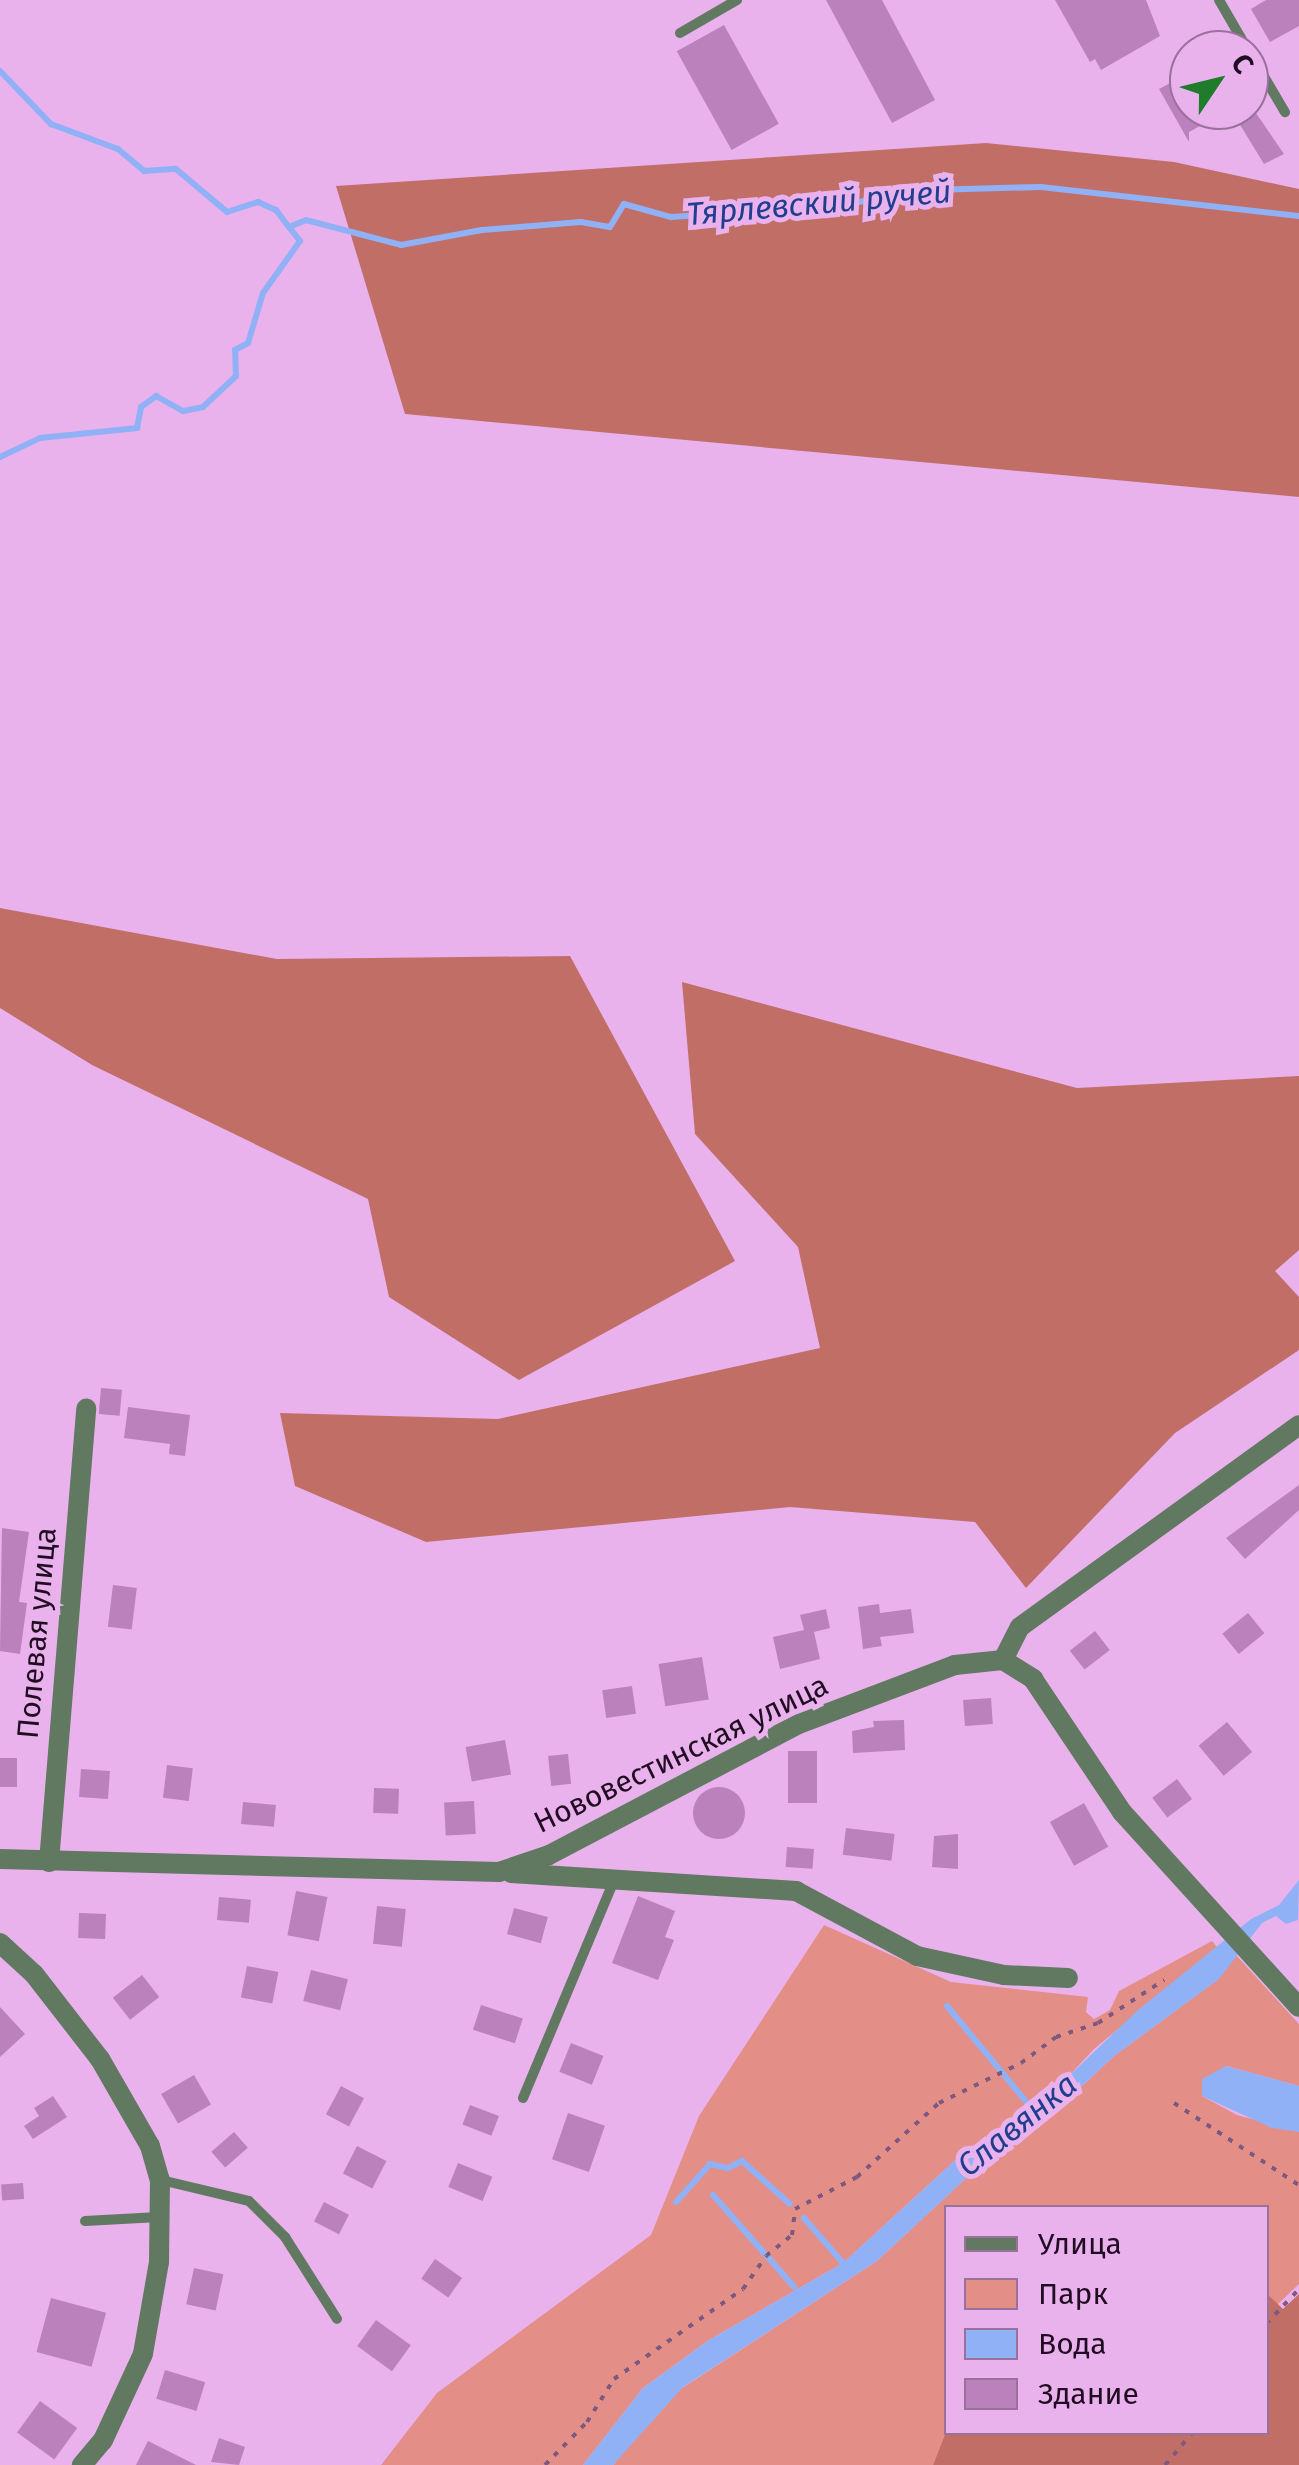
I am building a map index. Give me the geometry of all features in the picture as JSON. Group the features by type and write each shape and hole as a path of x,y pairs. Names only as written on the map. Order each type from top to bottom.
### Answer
{"street":[{"name":"Полевая улица","path":"49,1862 86,1409"},
{"path":"1299,1425 1020,1628 1002,1660 1033,1679 1122,1812 1299,2007"},
{"name":"Нововестинская улица","path":"0,1859 499,1872 549,1855 799,1724 955,1664 1002,1660"},
{"path":"499,1872 796,1891 916,1956 1004,1975 1068,1978"},
{"path":"0,1943 34,1974 100,2059 150,2146 160,2180 160,2262 143,2354 103,2440 82,2465"}],"lane":[{"path":"680,34 737,0"},
{"path":"1219,0 1237,30"},
{"path":"1269,85 1285,112"},
{"path":"523,2098 614,1880"},
{"path":"160,2180 249,2201 285,2237 337,2318"},
{"path":"85,2221 160,2217"}],"path":[{"path":"545,2465 588,2422 614,2380 742,2289 766,2256 792,2235 796,2209 856,2177 938,2102 1021,2062 1056,2036 1098,2023 1164,1980"},
{"path":"1174,2103 1299,2185"},
{"path":"1269,2321 1299,2289"},
{"path":"1165,2465 1190,2435"}],"green space":[{"path":"824,1925 951,1982 1088,1997 1086,2012 1094,2019 1110,2010 1119,1991 1212,1941 1217,1947 1094,2049 1050,2096 962,2154 843,2263 709,2340 643,2388 583,2465 381,2465 437,2393 651,2235 699,2116"},
{"path":"1236,1955 1299,2024 1299,2086 1226,2066 1202,2096 1237,2115 1299,2132 1299,2284 1277,2305 1269,2296 1269,2205 944,2205 945,2435 933,2465 613,2465 673,2394 877,2261 978,2167 1044,2122 1114,2056 1216,1981"}],"shaded area":[{"path":"986,143 1174,162 1299,189 1299,497 405,414 336,186"},
{"path":"0,908 277,959 570,956 735,1261 519,1380 389,1297 368,1199 92,1065 0,1008"},
{"path":"682,982 1077,1088 1299,1076 1299,1250 1275,1271 1299,1297 1299,1350 1175,1433 1026,1588 975,1522 790,1507 426,1542 295,1486 280,1413 498,1419 820,1348 798,1247 695,1134"},
{"path":"1299,2294 1299,2465 933,2465 945,2435 1269,2435 1269,2296 1283,2309"}],"water":[{"name":"Славянка","path":"1299,1880 1298,1920 1286,1924 1276,1916 1262,1923 1219,1979 1114,2056 1034,2131 978,2167 877,2261 683,2387 613,2465 583,2465 643,2388 709,2340 843,2263 962,2154 1033,2110 1138,2010 1251,1919 1279,1905"},
{"path":"1226,2066 1299,2086 1299,2132 1272,2128 1202,2096 1202,2079"}],"building":[{"path":"826,0 882,0 935,100 892,123"},
{"path":"1055,0 1146,0 1160,36 1101,70 1095,59 1090,62"},
{"path":"1266,0 1299,0 1299,26 1270,42 1269,30 1263,30 1251,9"},
{"path":"724,25 779,124 732,150 677,51"},
{"path":"1169,84 1169,107 1159,89"},
{"path":"1243,130 1268,130 1284,154 1264,164"},
{"path":"101,1388 122,1390 120,1416 99,1414"},
{"path":"128,1407 190,1415 185,1456 169,1454 170,1444 124,1438"},
{"path":"1299,1485 1299,1510 1245,1559 1226,1538"},
{"path":"2,1528 29,1532 19,1602 27,1603 20,1654 0,1651"},
{"path":"113,1585 137,1588 132,1630 108,1627"},
{"path":"879,1604 880,1613 911,1609 914,1633 880,1637 882,1646 863,1649 858,1607"},
{"path":"826,1609 830,1628 814,1632 820,1659 780,1669 773,1637 804,1630 800,1615"},
{"path":"1248,1613 1264,1633 1239,1654 1222,1634"},
{"path":"1095,1631 1110,1650 1085,1670 1070,1651"},
{"path":"702,1657 709,1699 665,1706 659,1664"},
{"path":"632,1686 636,1714 606,1718 602,1690"},
{"path":"991,1698 993,1724 965,1726 963,1700"},
{"path":"904,1720 905,1750 853,1753 852,1731 874,1727 873,1721"},
{"path":"1227,1722 1252,1752 1224,1776 1199,1746"},
{"path":"505,1740 511,1774 472,1781 466,1747"},
{"path":"788,1751 817,1751 817,1803 788,1803"},
{"path":"568,1754 571,1784 551,1786 548,1756"},
{"path":"0,1758 17,1758 17,1787 0,1787"},
{"path":"167,1765 193,1768 189,1801 163,1798"},
{"path":"81,1769 110,1771 108,1799 79,1797"},
{"path":"1177,1779 1192,1799 1167,1818 1152,1798"},
{"path":"719,1787 737,1795 745,1813 737,1831 719,1839 701,1831 693,1813 701,1795"},
{"path":"374,1788 399,1789 398,1814 373,1813"},
{"path":"474,1801 476,1834 446,1836 444,1803"},
{"path":"243,1802 276,1805 274,1827 241,1824"},
{"path":"1084,1803 1108,1847 1074,1866 1050,1822"},
{"path":"846,1828 895,1834 891,1861 843,1855"},
{"path":"958,1834 958,1869 932,1867 934,1836"},
{"path":"787,1847 814,1849 813,1869 786,1867"},
{"path":"296,1891 327,1897 319,1941 287,1935"},
{"path":"638,1896 675,1911 665,1937 674,1940 658,1980 612,1963"},
{"path":"219,1897 251,1900 249,1923 217,1920"},
{"path":"377,1906 406,1909 402,1947 373,1944"},
{"path":"514,1908 548,1917 541,1943 507,1934"},
{"path":"79,1913 106,1914 105,1939 78,1938"},
{"path":"247,1966 278,1972 272,2004 241,1997"},
{"path":"311,1970 348,1979 340,2010 303,2001"},
{"path":"142,1975 159,1997 130,2020 113,1998"},
{"path":"481,2005 523,2019 515,2043 473,2030"},
{"path":"0,2007 25,2034 0,2057"},
{"path":"571,2043 603,2056 592,2085 559,2072"},
{"path":"194,2075 211,2104 178,2123 161,2094"},
{"path":"341,2086 364,2098 349,2126 326,2114"},
{"path":"53,2096 67,2117 33,2139 24,2126 39,2116 34,2108"},
{"path":"470,2105 499,2116 491,2136 462,2125"},
{"path":"568,2113 605,2126 589,2172 552,2159"},
{"path":"234,2132 248,2148 225,2168 211,2152"},
{"path":"357,2146 386,2161 372,2189 343,2174"},
{"path":"458,2163 492,2177 483,2201 448,2187"},
{"path":"23,2183 24,2199 2,2200 1,2185"},
{"path":"324,2202 349,2215 339,2234 314,2222"},
{"path":"435,2259 462,2278 448,2298 421,2279"},
{"path":"194,2268 223,2274 216,2310 186,2304"},
{"path":"51,2298 106,2313 92,2367 37,2352"},
{"path":"376,2320 411,2345 392,2371 357,2346"},
{"path":"165,2370 205,2382 196,2411 156,2399"},
{"path":"40,2401 77,2428 54,2460 17,2433"},
{"path":"219,2438 245,2447 239,2465 211,2462"},
{"path":"148,2441 196,2465 136,2465"}],"waterway":[{"name":"Тярлевский ручей","path":"0,71 51,124 118,149 144,171 176,169 227,212 258,202 276,210 289,227 306,220 401,245 482,230 581,222 610,227 624,204 671,217 834,206 931,190 1041,187 1299,216"},
{"path":"0,457 40,438 137,428 141,407 156,396 183,411 203,407 236,376 235,350 248,343 263,293 300,241 289,227"},
{"name":"Славянка","path":"947,2006 1033,2110"},
{"path":"676,2202 710,2164 728,2168 742,2161 790,2204"},
{"path":"713,2195 794,2287"},
{"path":"804,2218 843,2263"}]}
